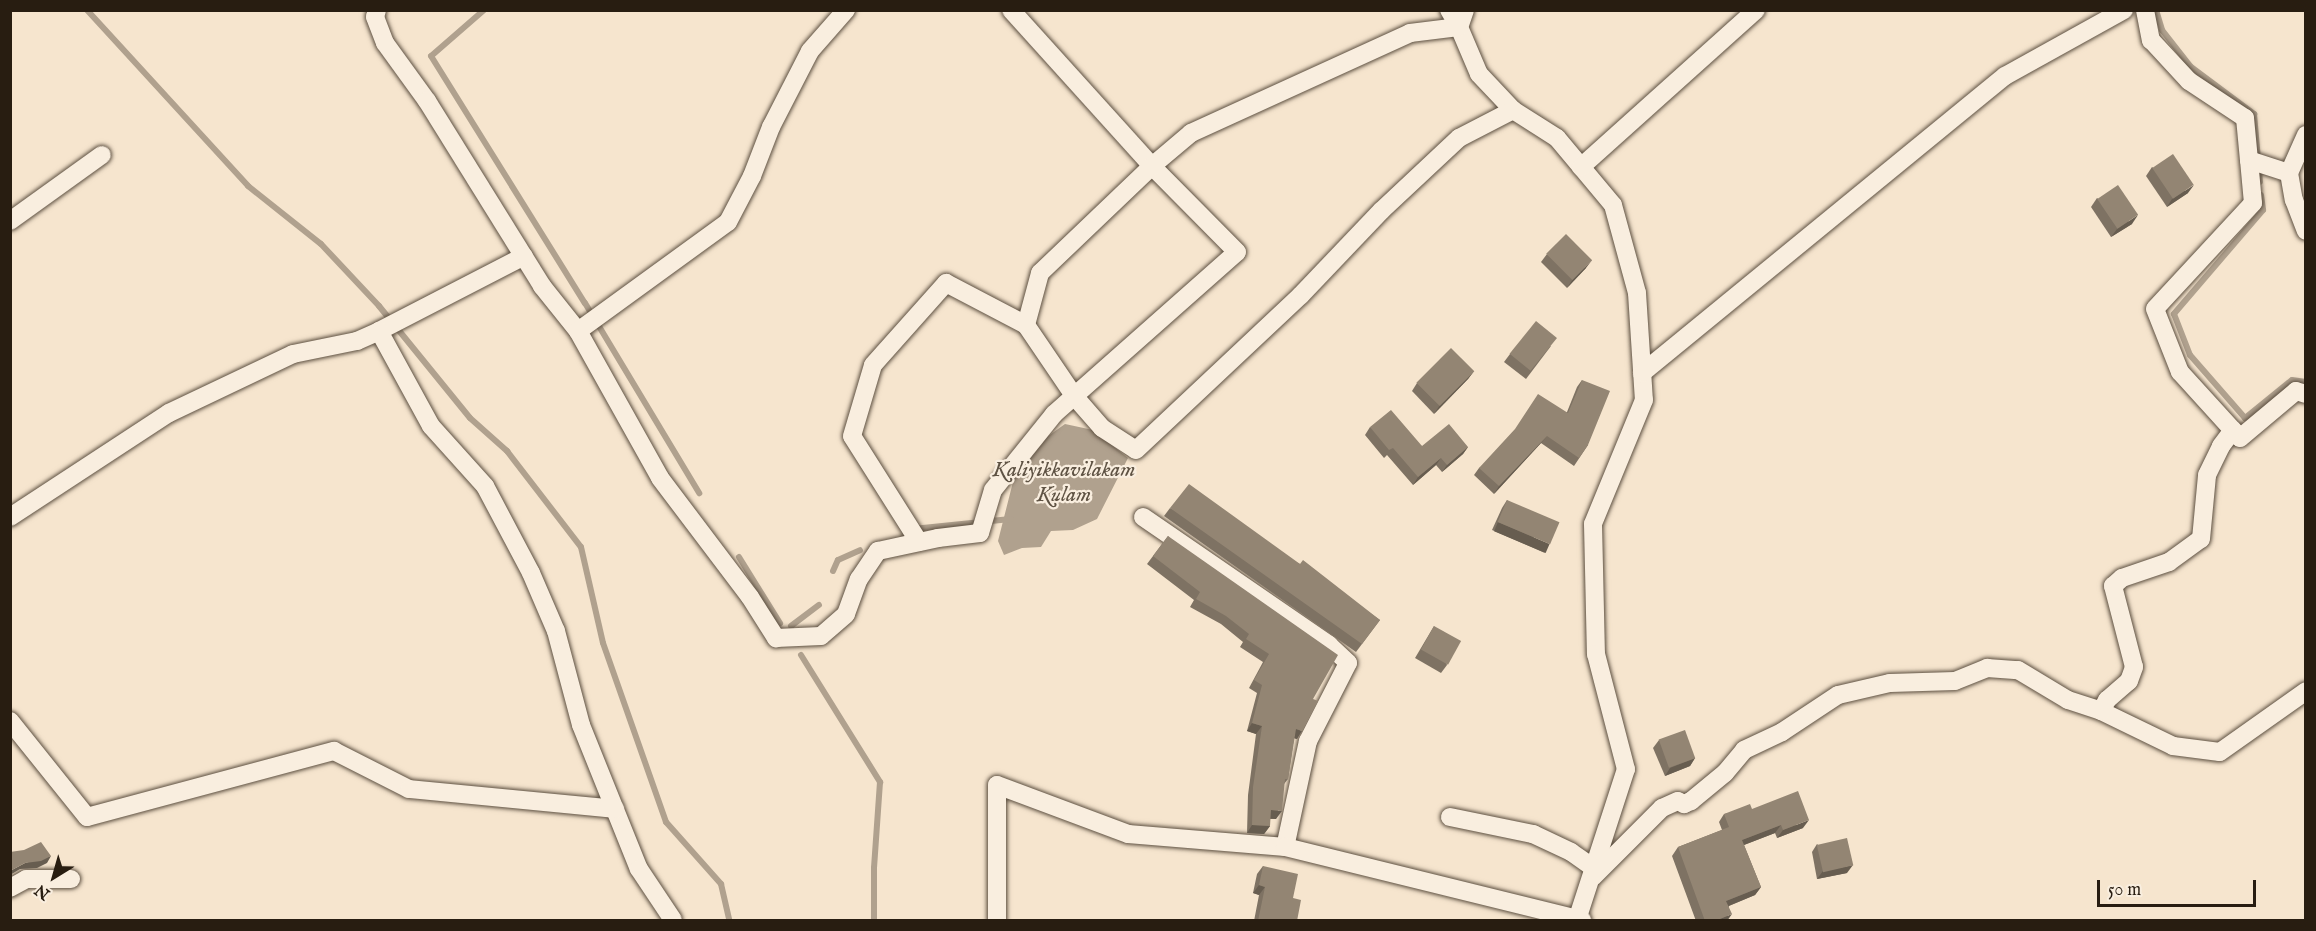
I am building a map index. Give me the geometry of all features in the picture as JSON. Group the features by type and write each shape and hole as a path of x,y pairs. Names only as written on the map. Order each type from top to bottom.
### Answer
{"street":[{"path":"377,10 375,17 386,43 427,101 542,286 589,323 660,478 750,597 776,638 821,636 846,614 858,579 878,551 980,533 993,489 1054,414 1238,252 1152,166 1011,10"},
{"path":"589,323 728,222 752,176 771,127 810,51 846,10"},
{"path":"997,921 997,785 1128,834 1285,847 1579,920 1626,770 1596,654 1593,524 1644,400 1637,293 1613,205 1557,138 1513,110 1479,74 1462,19 1449,10"},
{"path":"1581,167 1756,10"},
{"path":"1642,374 2005,76 2124,10"},
{"path":"2145,10 2151,40 2189,81 2245,118 2253,204 2155,309 2180,372 2240,438 2296,391 2306,394"},
{"path":"1026,325 1040,273 1152,166 1191,134 1410,33 1462,19"},
{"path":"919,542 852,436 873,365 946,283 1026,325 1075,397 1101,428 1136,450 1301,295 1382,211 1458,138 1513,110"},
{"path":"2281,170 2306,135"},
{"path":"10,221 102,155"},
{"path":"2249,160 2281,170 2306,231"},
{"path":"10,517 169,413 293,354 357,341 524,256"},
{"path":"380,330 431,426 485,486 531,573 556,632 581,725 639,869 673,921"},
{"path":"2102,711 2107,700 2129,681 2134,667 2113,586 2122,578 2169,562 2201,539 2207,475 2221,446 2233,430"},
{"path":"1143,517 1329,645 1348,663 1308,741 1285,847"},
{"path":"1592,874 1662,808 1678,801 1684,804 1691,801 1725,773 1744,750 1782,732 1838,695 1890,683 1955,681 1987,668 2018,670 2068,700 2102,711 2173,746 2220,752 2306,691"},
{"path":"10,721 87,817 334,751 409,789 615,808"},
{"path":"1450,817 1533,834 1571,852 1592,874"},
{"path":"10,888 26,879 71,879"}],"water":[{"name":"Kaliyikkavilakam Kulam","path":"1065,424 1093,430 1128,458 1097,519 1073,530 1051,531 1041,547 1022,548 1004,555 998,541 1015,474 1033,447"}],"building":[{"path":"2173,154 2194,185 2173,199 2152,168"},
{"path":"2118,185 2138,215 2117,229 2097,199"},
{"path":"1566,234 1592,260 1572,280 1546,254"},
{"path":"1536,321 1557,338 1531,371 1510,354"},
{"path":"1451,348 1474,371 1440,406 1416,383"},
{"path":"1582,380 1610,391 1588,445 1579,458 1547,436 1499,486 1479,468 1515,429 1538,394 1568,413"},
{"path":"1391,410 1422,446 1449,424 1468,447 1447,465 1441,458 1418,477 1393,448 1389,450 1370,427"},
{"path":"1189,484 1300,564 1303,560 1380,620 1362,644 1170,508"},
{"path":"1507,500 1559,522 1550,544 1498,522"},
{"path":"1168,536 1338,655 1313,699 1318,701 1302,731 1296,729 1288,779 1285,779 1282,811 1271,810 1270,826 1252,825 1253,787 1262,726 1252,723 1262,685 1254,680 1269,654 1246,639 1249,634 1226,616 1196,599 1200,592 1153,556"},
{"path":"1434,626 1461,641 1448,665 1421,650"},
{"path":"1685,730 1695,758 1669,768 1659,740"},
{"path":"1798,791 1809,820 1783,830 1781,825 1742,840 1761,887 1726,901 1732,914 1715,921 1705,921 1678,847 1729,827 1724,814 1750,804 1752,809"},
{"path":"1847,838 1853,865 1823,872 1817,845"},
{"path":"41,842 51,856 41,861 25,863 10,871 10,852 24,850"},
{"path":"1263,866 1298,874 1293,898 1301,900 1297,921 1258,921 1265,887 1259,885"}],"waterway":[{"path":"87,10 248,186 321,244 379,306 470,418 507,451 581,547 603,643 666,822 721,884 729,920"},
{"path":"484,10 431,56 585,303 699,493"},
{"path":"2156,10 2162,30 2191,67 2254,114 2260,182"},
{"path":"2261,195 2263,210 2174,314 2190,355 2245,418 2292,380 2306,382"},
{"path":"913,529 1010,519"},
{"path":"833,571 838,560 860,550"},
{"path":"739,557 780,623"},
{"path":"791,626 819,605"},
{"path":"801,655 880,782 874,868 874,920"}]}
